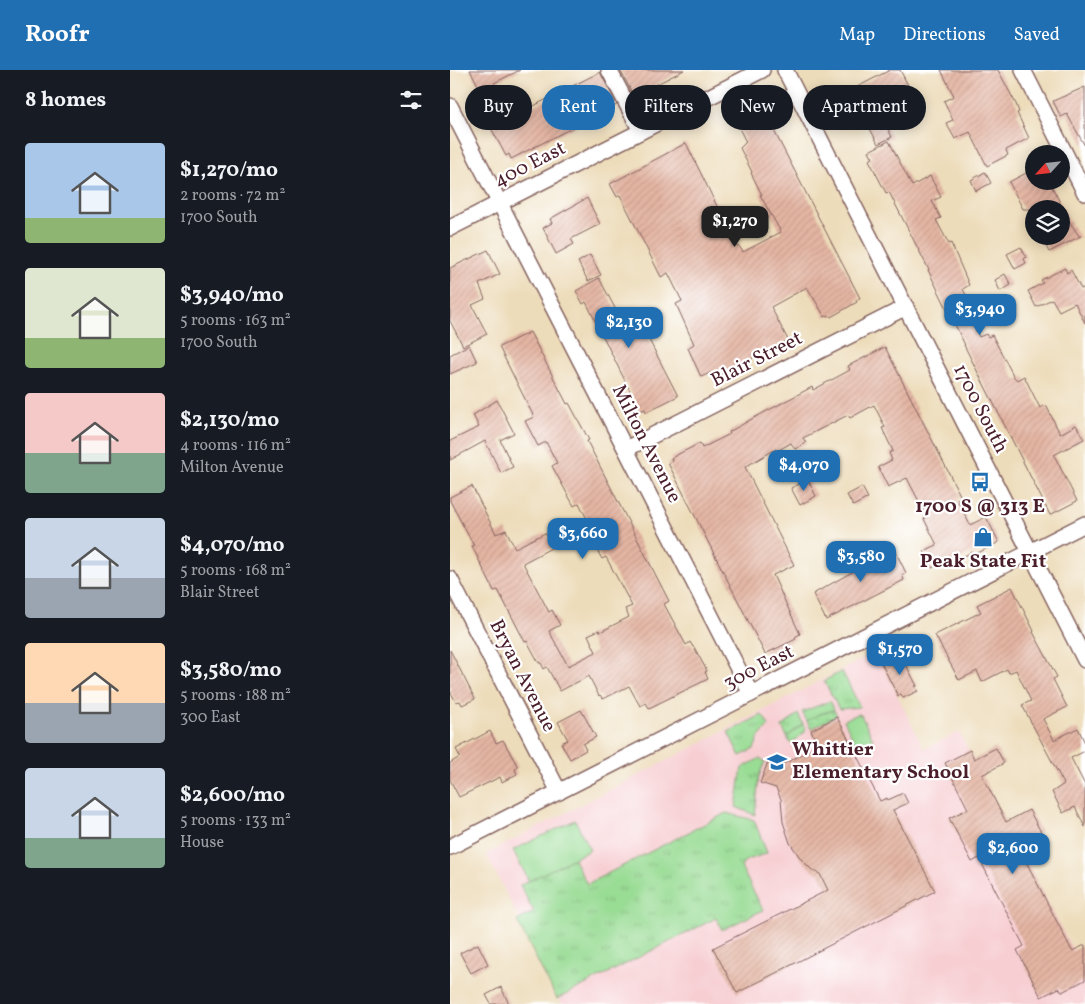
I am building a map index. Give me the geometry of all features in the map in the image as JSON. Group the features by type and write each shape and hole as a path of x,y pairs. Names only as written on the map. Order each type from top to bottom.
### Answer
{"street":[{"path":"609,70 641,131"},
{"name":"400 East","path":"450,228 762,70"},
{"name":"1700 South","path":"785,70 1085,660"},
{"path":"1023,70 1085,193"},
{"name":"Milton Avenue","path":"450,106 751,694"},
{"name":"Blair Street","path":"626,449 906,307"},
{"name":"300 East","path":"450,847 1085,524"},
{"name":"Bryan Avenue","path":"450,579 559,792"}],"shaded area":[{"name":"Whittier Elementary School","path":"876,652 924,749 959,732 1085,973 1085,1004 562,1004 486,854"}],"green space":[{"path":"842,671 860,707 839,709 824,681"},
{"path":"830,701 834,710 817,715 807,721 802,712"},
{"path":"834,710 837,715 811,729 807,721 817,715"},
{"path":"798,714 803,724 787,737 782,727"},
{"path":"858,714 861,715 873,739 857,747 844,720"},
{"path":"762,715 769,726 759,737 754,749 740,756 728,732"},
{"path":"803,724 806,731 791,744 787,737"},
{"path":"760,758 765,762 759,776 755,815 736,807 742,768"},
{"path":"726,813 754,820 767,853 745,861 741,867 763,910 722,930 716,918 557,999 517,921 534,912 520,885 573,858 587,884"},
{"path":"575,820 590,850 529,881 513,850"}],"building":[{"path":"470,70 520,70 494,83 495,85 478,85"},
{"path":"620,70 684,70 655,85 628,85"},
{"path":"890,70 900,70 908,85 861,85"},
{"path":"941,70 998,70 1016,104 1019,112 1017,113 1029,138 1006,150 1008,155 987,166 970,132 955,139 946,123 953,120 944,101 954,96"},
{"path":"600,72 607,85 575,85"},
{"path":"1085,87 1085,146 1067,114 1061,117 1053,101"},
{"path":"542,102 542,130 568,130 511,159 509,154 506,156 492,130 532,130 532,107"},
{"path":"740,130 774,130 860,298 856,300 857,302 831,317 829,315 825,317 807,287 771,307 788,340 713,378 710,373 701,377 688,348 694,344 676,304 682,301 668,273 661,277 620,195 617,197 610,184 686,143 737,247 739,246 743,252 781,232 760,195 762,195 740,148 746,142"},
{"path":"871,130 888,130 892,137 878,144"},
{"path":"889,141 912,186 930,176 941,197 932,201 941,218 936,220 949,244 951,243 969,285 963,289 973,309 967,312 979,337 986,334 988,337 992,335 1014,377 1017,380 1024,376 1040,408 1046,405 1060,434 1076,425 1084,439 1054,455 1077,501 1050,515 964,345 929,270 889,192 886,193 869,160 873,158 869,151"},
{"path":"985,172 991,183 976,191 971,180"},
{"path":"1025,174 1025,190 1054,190 1059,200 1025,200 1025,209 1023,209 1009,182"},
{"path":"587,198 600,224 571,239 574,244 556,254 543,228 552,223 550,219"},
{"path":"1070,222 1079,236 1081,236 1070,242"},
{"path":"1046,245 1063,245 1049,252"},
{"path":"1021,247 1026,257 1024,259 1026,263 1015,269 1007,254"},
{"path":"488,250 500,274 479,284 485,299 472,305 487,334 463,346 450,321 450,268"},
{"path":"590,255 601,275 588,281 578,262"},
{"path":"1065,268 1067,273 1071,270 1081,289 1085,287 1085,323 1075,303 1059,311 1052,299 1036,307 1028,291 1043,283 1041,280"},
{"path":"1005,274 1011,285 1000,291 995,280"},
{"path":"599,278 617,312 632,307 678,396 646,412 645,409 640,411 586,302 583,304 576,291"},
{"path":"530,332 567,404 569,403 589,440 587,441 669,601 664,604 686,645 690,642 707,671 705,672 708,679 649,708 646,703 640,706 629,686 603,699 599,696 589,676 560,691 547,667 544,669 527,641 525,642 498,590 494,591 472,546 474,546 450,501 450,497 472,486 496,534 506,530 515,548 545,533 553,547 523,563 549,612 552,610 560,625 549,631 568,666 596,652 588,635 599,630 600,632 629,617 625,609 632,606 606,557 602,559 589,536 594,533 579,503 574,506 552,466 557,463 546,442 538,446 525,421 534,417 499,347"},
{"path":"469,345 477,362 450,374 450,355"},
{"path":"885,347 961,497 957,499 970,525 986,517 999,542 974,555 972,552 945,566 943,562 932,568 924,551 937,545 924,519 927,517 907,478 888,487 878,467 892,460 889,453 893,451 882,428 885,427 874,405 850,418 848,415 803,438 806,443 795,449 791,443 777,451 776,449 745,467 794,565 773,575 800,634 795,637 796,639 765,654 668,463 672,461 671,458 700,443 702,448 812,387 813,390 850,370 848,366"},
{"path":"497,400 514,433 500,440 513,467 501,473 485,441 450,460 450,441 479,427 473,415"},
{"path":"808,480 816,496 800,505 791,488"},
{"path":"862,487 868,498 853,506 847,495"},
{"path":"893,546 906,573 902,575 904,580 826,620 813,594 854,571 852,567"},
{"path":"1012,587 1057,677 1053,679 1067,707 1043,719 1054,740 1078,728 1085,743 1085,751 1071,758 1085,785 1085,827 1075,807 1063,813 1052,792 1064,784 1022,705 1031,701 1016,670 1009,673 1007,669 982,682 977,671 959,680 935,635 981,612 977,605"},
{"path":"450,650 475,699 462,705 460,701 456,702 450,691"},
{"path":"900,653 918,691 903,698 901,694 898,696 881,663"},
{"path":"581,710 596,737 583,744 586,750 570,759 561,743 568,740 558,722"},
{"name":"Whittier Elementary School","path":"837,717 880,801 887,798 888,800 903,793 908,803 893,810 935,891 737,993 713,948 828,890 820,874 812,870 801,859 790,843 783,822 781,799 776,788 760,783 769,759 774,769 818,746 811,730"},
{"path":"490,731 496,743 503,740 518,767 515,769 517,774 502,782 500,777 459,797 450,780 450,763 460,757 456,749"},
{"path":"996,748 1004,763 982,775 1006,822 1029,810 1041,832 1017,844 1072,951 1085,945 1085,980 1062,992 1059,988 1041,997 1017,950 1024,946 979,858 972,862 949,818 968,809 945,763 970,750 974,759"},
{"path":"478,944 488,964 471,973 460,953"},
{"path":"501,987 509,1004 491,1004 486,995"}],"place":[{"name":"1700 S @ 313 E","path":"980,482"},
{"name":"Peak State Fit","path":"983,537"},
{"name":"Whittier Elementary School","path":"777,762"}]}
